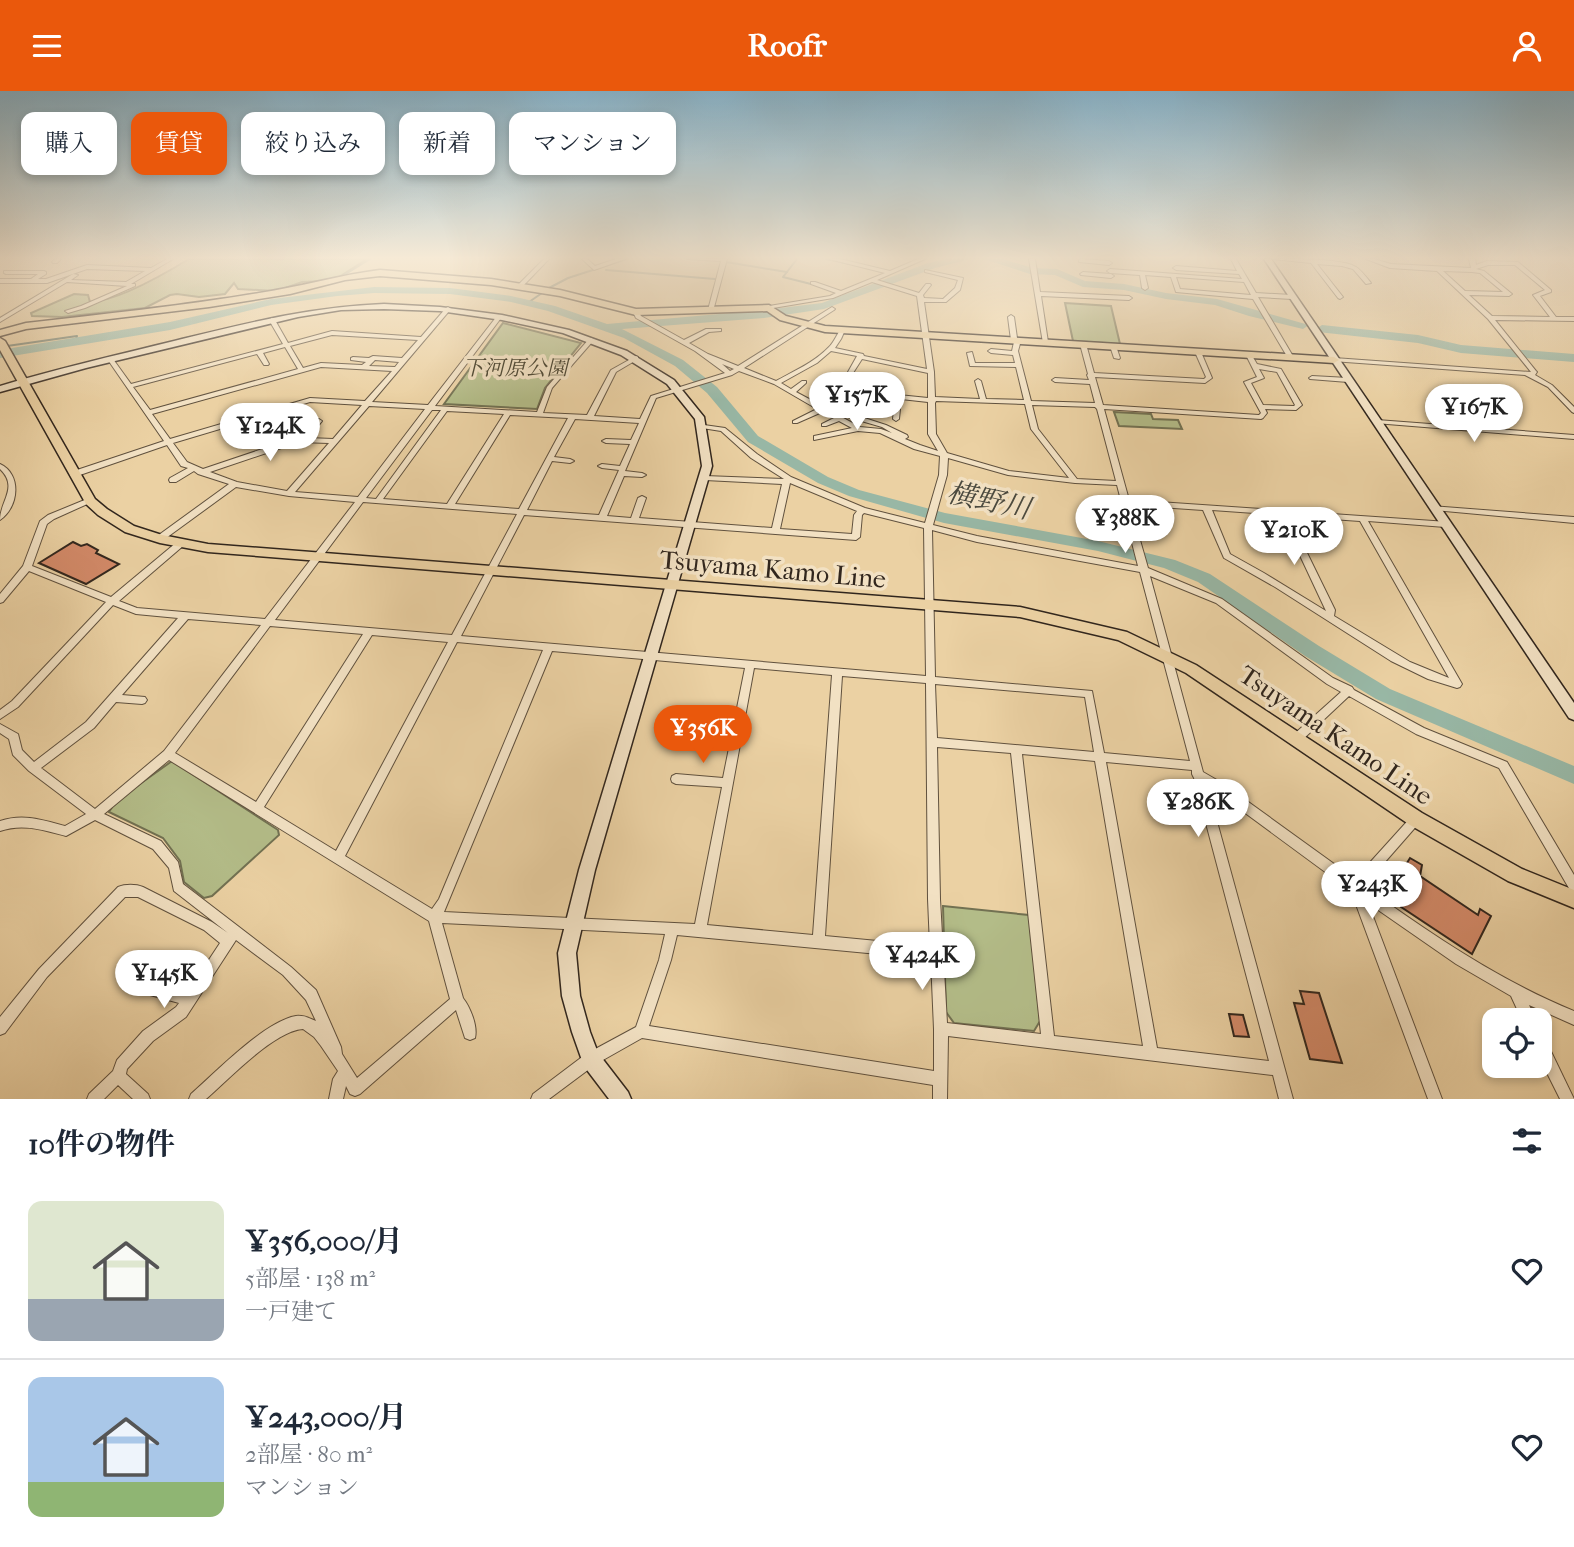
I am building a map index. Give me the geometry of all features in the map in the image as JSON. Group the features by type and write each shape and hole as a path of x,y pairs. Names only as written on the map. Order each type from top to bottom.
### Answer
{"main road":[{"name":"Tsuyama Kamo Line","path":"197,306 26,326 1,339 90,501 100,512 117,523 180,544 1020,612 1055,618 1122,636 1211,681 1416,819 1515,875 1574,899"},
{"name":"Tsuyama Kamo Line","path":"608,306 637,314 711,310 773,311 807,325 842,330 1334,360"}],"street":[{"path":"0,320 24,306"},
{"path":"68,311 81,306"},
{"path":"0,389 272,320 310,312 369,306"},
{"path":"370,306 448,309 499,317 591,340 636,358 682,387 704,427 709,455 705,478 572,926 567,953 571,996 592,1059 621,1099"},
{"path":"711,310 712,306"},
{"path":"773,311 795,306"},
{"path":"922,306 931,373 932,434 944,455 938,492 928,525 936,953 941,1030 940,1099"},
{"path":"1039,306 1045,342"},
{"path":"1260,306 1291,358"},
{"path":"1298,306 1574,714"},
{"path":"1478,306 1534,372 1532,375"},
{"path":"1545,306 1554,318"},
{"path":"289,495 448,309"},
{"path":"602,518 653,397 741,368 832,309"},
{"path":"637,314 707,356 793,391 841,416 858,429"},
{"path":"0,826 10,821 31,821 66,831 95,815 168,754 499,317"},
{"path":"1011,317 1016,353 1038,435 1075,481"},
{"path":"1490,318 1574,319"},
{"path":"272,320 301,370"},
{"path":"683,342 708,330 719,330"},
{"path":"776,383 801,368 808,367 830,349 842,330"},
{"path":"129,386 332,333 423,339"},
{"path":"539,415 549,388 591,340"},
{"path":"1083,344 1286,1099"},
{"path":"1113,346 1117,358"},
{"path":"830,349 931,373"},
{"path":"992,351 1016,353"},
{"path":"259,352 266,364"},
{"path":"1055,380 1091,378 1205,381 1209,379 1198,352"},
{"path":"970,353 975,381 983,399"},
{"path":"824,425 879,395 933,400 1029,401 1261,417 1264,413 1247,382 1261,378 1249,355"},
{"path":"707,356 727,374"},
{"path":"851,372 860,357"},
{"path":"589,418 613,372 636,358"},
{"path":"353,359 404,360"},
{"path":"386,368 394,359"},
{"path":"111,360 184,464 235,484 289,495 856,537 858,515 862,510"},
{"path":"364,367 371,360"},
{"path":"1334,360 1532,375 1550,386 1574,411"},
{"path":"147,413 254,379 321,365 396,369"},
{"path":"972,365 1019,365"},
{"path":"1255,366 1279,370 1299,405 1296,408 1261,407"},
{"path":"1312,378 1348,380"},
{"path":"793,391 804,382"},
{"path":"896,419 898,398"},
{"path":"74,474 168,442 310,400 642,421"},
{"path":"815,403 841,416 893,430 912,445 1022,476 1120,483"},
{"path":"378,501 446,408"},
{"path":"795,422 823,409"},
{"path":"449,506 508,413"},
{"path":"339,857 572,417"},
{"path":"303,439 319,421"},
{"path":"1377,422 1574,437"},
{"path":"817,438 871,425"},
{"path":"704,427 723,429 786,480 862,510 1063,557 1144,570 1219,601 1288,653 1349,691 1420,731 1503,765 1574,886"},
{"path":"173,480 197,470 303,439 334,442"},
{"path":"606,441 634,442"},
{"path":"550,459 570,461"},
{"path":"0,466 8,471 13,484 7,511 0,517"},
{"path":"602,466 642,475"},
{"path":"705,478 786,480"},
{"path":"775,531 786,480"},
{"path":"159,539 235,484"},
{"path":"634,520 642,498"},
{"path":"0,600 27,567 43,523 90,501"},
{"path":"1125,502 1445,524"},
{"path":"1434,508 1574,520"},
{"path":"1208,509 1227,556 1265,576 1388,655 1438,680 1457,684 1362,518"},
{"path":"1284,513 1331,610 1329,618"},
{"path":"0,715 15,704 110,603 180,544"},
{"path":"27,567 110,603 136,611 1089,694 1151,1053"},
{"path":"33,768 90,725 186,615"},
{"path":"258,809 370,631"},
{"path":"470,1033 462,1007 457,1001 434,917 443,903 549,647"},
{"path":"700,930 750,665"},
{"path":"819,940 837,672"},
{"path":"1296,739 1349,691"},
{"path":"114,698 142,700"},
{"path":"0,728 14,737 17,752 33,768 95,815 156,845 174,866 178,887 232,937"},
{"path":"932,742 1101,757 1196,770 1432,941 1515,991 1574,1017"},
{"path":"1016,750 1048,1040"},
{"path":"168,754 434,917 572,926 700,930 936,953"},
{"path":"676,779 727,783"},
{"path":"1356,887 1416,819"},
{"path":"1356,887 1436,1099"},
{"path":"0,1028 43,974 122,891 139,891 232,937 287,971 311,995 356,1094 457,1001"},
{"path":"641,1031 665,960 672,929"},
{"path":"94,1099 118,1076 122,1065 148,1036 181,1012 232,937"},
{"path":"148,988 190,1000"},
{"path":"1515,991 1523,1008"},
{"path":"196,1099 263,1041 292,1022 308,1024 336,1052"},
{"path":"941,1030 1048,1040 1279,1069"},
{"path":"538,1099 592,1059 641,1031 941,1079"},
{"path":"1552,1069 1566,1099"},
{"path":"337,1099 340,1079 346,1072"},
{"path":"118,1076 143,1099"}],"green space":[{"path":"47,306 149,306 62,317 32,316 31,313"},
{"path":"1066,306 1111,306 1120,344 1073,341"},
{"name":"下河原公園","path":"503,323 581,343 545,388 537,409 444,404"},
{"path":"1114,412 1151,414 1153,419 1178,420 1182,429 1119,426"},
{"path":"172,761 278,830 279,835 212,896 204,898 184,882 180,861 163,838 109,812 116,801"},
{"path":"943,906 1029,915 1040,1021 1034,1031 954,1023 946,1012"}],"building":[{"path":"73,542 81,546 87,544 98,550 96,553 119,564 86,584 39,563"},
{"path":"1410,858 1422,865 1420,876 1478,915 1480,909 1491,916 1472,954 1386,897"},
{"path":"1300,991 1319,993 1342,1063 1310,1059 1294,1003 1304,1004"},
{"path":"1229,1014 1243,1015 1249,1037 1234,1036"}],"waterway":[{"name":"横野川","path":"0,354 170,326 254,306"},
{"name":"横野川","path":"542,306 628,335 679,363 712,390 753,439 823,480 854,493 944,518 1098,546 1169,564 1204,578 1312,651 1383,694 1574,775"},
{"path":"611,326 764,314 824,306"},
{"path":"1229,306 1303,325"},
{"path":"1322,329 1418,339 1461,349 1574,358"},
{"path":"0,347 77,336 75,343"}]}
